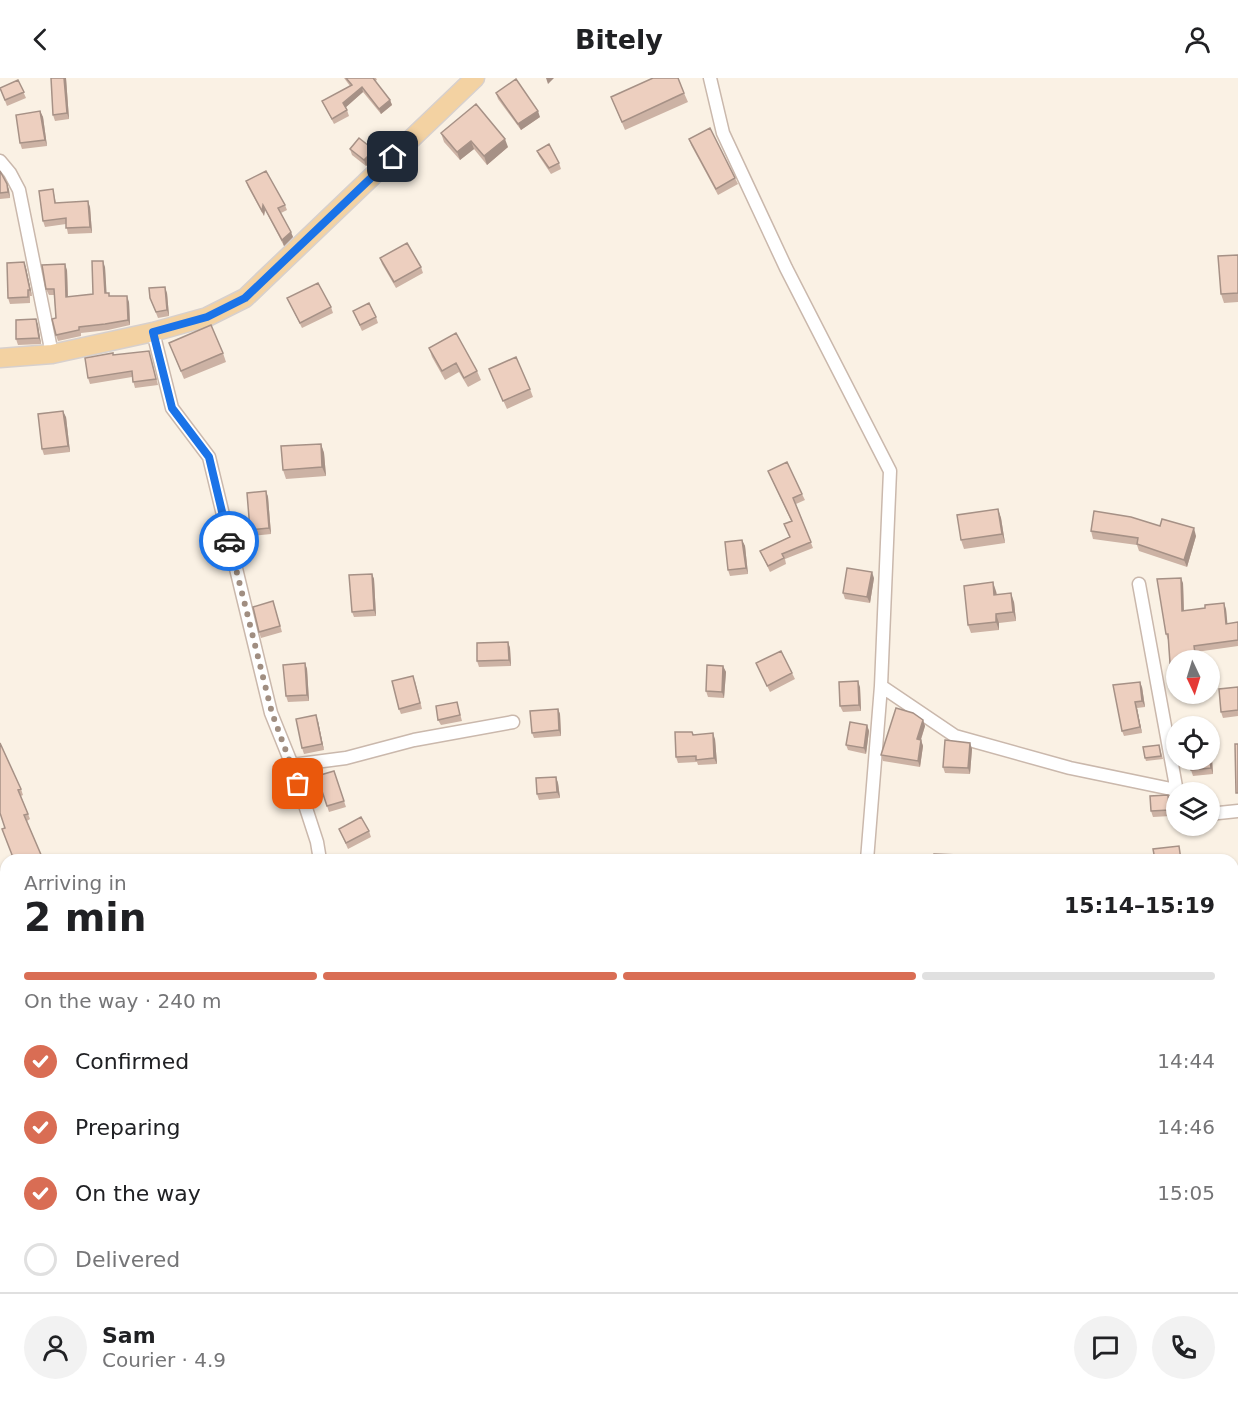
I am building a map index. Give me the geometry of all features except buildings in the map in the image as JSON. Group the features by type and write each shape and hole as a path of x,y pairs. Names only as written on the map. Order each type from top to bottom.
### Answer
{"main road":[{"path":"0,358 51,354 153,332 207,317 245,298 475,78"}],"street":[{"path":"710,78 723,133 786,268 890,471 881,686 867,854"},
{"path":"0,161 19,190 51,354"},
{"path":"153,332 172,408 209,457 272,713 292,765 319,854"},
{"path":"1139,584 1174,782"},
{"path":"881,686 955,736 1070,768 1166,789"},
{"path":"292,765 346,758 414,740 513,722"},
{"path":"1220,813 1238,811"}],"way so far":[{"path":"229,541 272,713 298,784"}],"route":[{"path":"229,541 209,457 172,408 153,332 207,317 245,298 393,157"}]}
